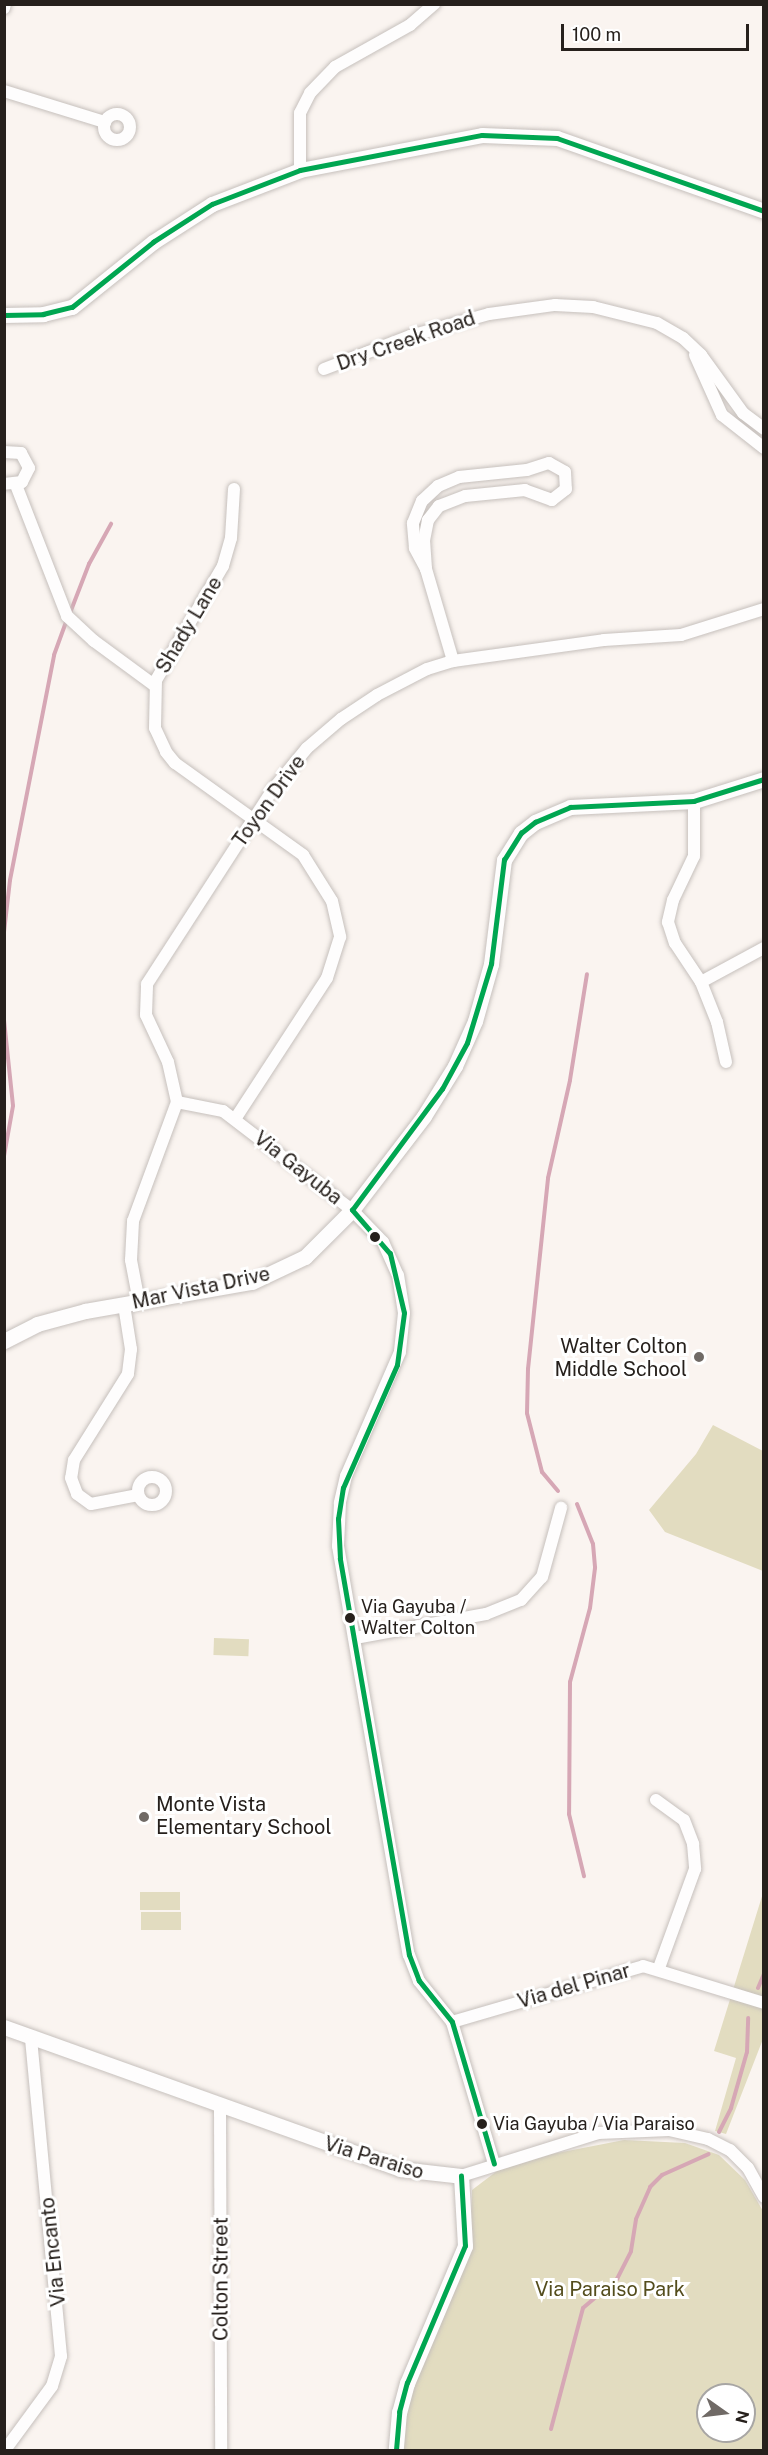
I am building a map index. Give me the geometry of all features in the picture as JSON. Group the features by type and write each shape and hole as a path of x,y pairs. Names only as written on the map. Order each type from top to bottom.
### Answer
{"street":[{"path":"300,170 300,113 310,93 335,68 410,25 434,4"},
{"path":"4,91 105,122"},
{"path":"4,315 43,314 72,307 153,242 212,204 300,170 482,135 519,134 556,138 603,151 764,211"},
{"name":"Dry Creek Road","path":"324,369 452,323 555,305 593,307 637,316 666,328 690,346 743,412 764,429"},
{"path":"690,346 722,415 764,448"},
{"path":"4,452 16,451 28,462 26,478 10,484 67,616 94,641 154,685"},
{"path":"426,569 425,528 439,506 465,496 518,490 552,501 566,489 565,472 549,463 527,470 471,475 438,486 422,501 413,523 415,548 426,569 453,661"},
{"name":"Shady Lane","path":"234,489 231,538 223,566 154,685 155,728 166,752 293,845 312,867 336,912 340,937 327,978 235,1119"},
{"name":"Toyon Drive","path":"177,1102 168,1062 146,1015 147,984 274,788 322,733 396,684 453,661 604,640 681,635 764,609"},
{"name":"Mar Vista Drive","path":"4,1341 37,1324 131,1303 230,1286 276,1274 322,1244 352,1210 442,1089 467,1042 491,964 504,860 521,833 552,812 570,807 694,801 764,779"},
{"path":"694,801 694,856 673,900 668,922 675,943 701,982 717,1022 726,1062"},
{"path":"701,982 764,948"},
{"path":"138,1495 90,1504 77,1494 71,1478 74,1460 128,1374 131,1349 133,1221 177,1102"},
{"name":"Via Gayuba","path":"177,1102 208,1105 235,1119 352,1210 390,1254 404,1313 397,1365 355,1454 340,1503 340,1559 409,1955 419,1981 452,2022 494,2164"},
{"path":"355,1638 486,1614 521,1600 542,1576 561,1508"},
{"path":"656,1800 684,1820 693,1844 695,1869 659,1968"},
{"name":"Via del Pinar","path":"452,2022 631,1969 659,1968 764,2003"},
{"name":"Via Paraiso","path":"4,2027 220,2107 400,2169 461,2176 598,2133 669,2130 708,2139 730,2150 748,2168 764,2197"},
{"name":"Via Encanto","path":"5,2451 52,2386 61,2356 30,2037"},
{"name":"Colton Street","path":"220,2107 221,2451"},
{"path":"396,2451 399,2412 406,2383 465,2246 461,2176"}],"green space":[{"path":"713,1425 763,1451 763,1571 665,1532 649,1510 696,1454"},
{"path":"214,1638 249,1639 248,1656 213,1655"},
{"path":"140,1892 180,1892 180,1910 140,1910"},
{"path":"763,1893 763,2039 726,2134 715,2131 736,2058 714,2051"},
{"path":"141,1912 181,1912 181,1930 141,1930"},
{"name":"Via Paraiso Park","path":"624,2140 685,2143 719,2155 745,2180 763,2211 763,2450 402,2450 406,2406 436,2321 470,2254 472,2190 497,2171 552,2154"}],"waterway":[{"path":"70,613 89,564 111,524"},
{"path":"4,932 10,880 54,655 67,620"},
{"path":"558,1491 542,1472 527,1413 528,1369 548,1178 570,1080 587,974"},
{"path":"4,1020 13,1106 4,1156"},
{"path":"577,1504 593,1544 595,1568 590,1608 570,1682 569,1814 584,1876"},
{"path":"758,1988 764,1974"},
{"path":"719,2132 731,2108 747,2052 748,2018"},
{"path":"551,2429 583,2308 617,2279 631,2251 636,2219 650,2187 662,2175 709,2154"}],"transit line":[{"path":"4,315 43,314 72,307 153,242 212,204 300,170 482,135 557,138 764,211"},
{"path":"494,2164 452,2022 419,1981 409,1955 340,1559 338,1519 343,1488 397,1365 404,1313 390,1254 352,1210 442,1089 467,1043 491,964 504,860 521,833 535,822 570,807 694,801 764,779"},
{"path":"396,2450 399,2412 407,2383 465,2246 461,2176"}],"place":[{"name":"Walter Colton Middle School","path":"699,1357"},
{"name":"Via Gayuba / Walter Colton","path":"350,1618"},
{"name":"Monte Vista Elementary School","path":"144,1817"},
{"name":"Via Gayuba / Via Paraiso","path":"482,2124"}]}
